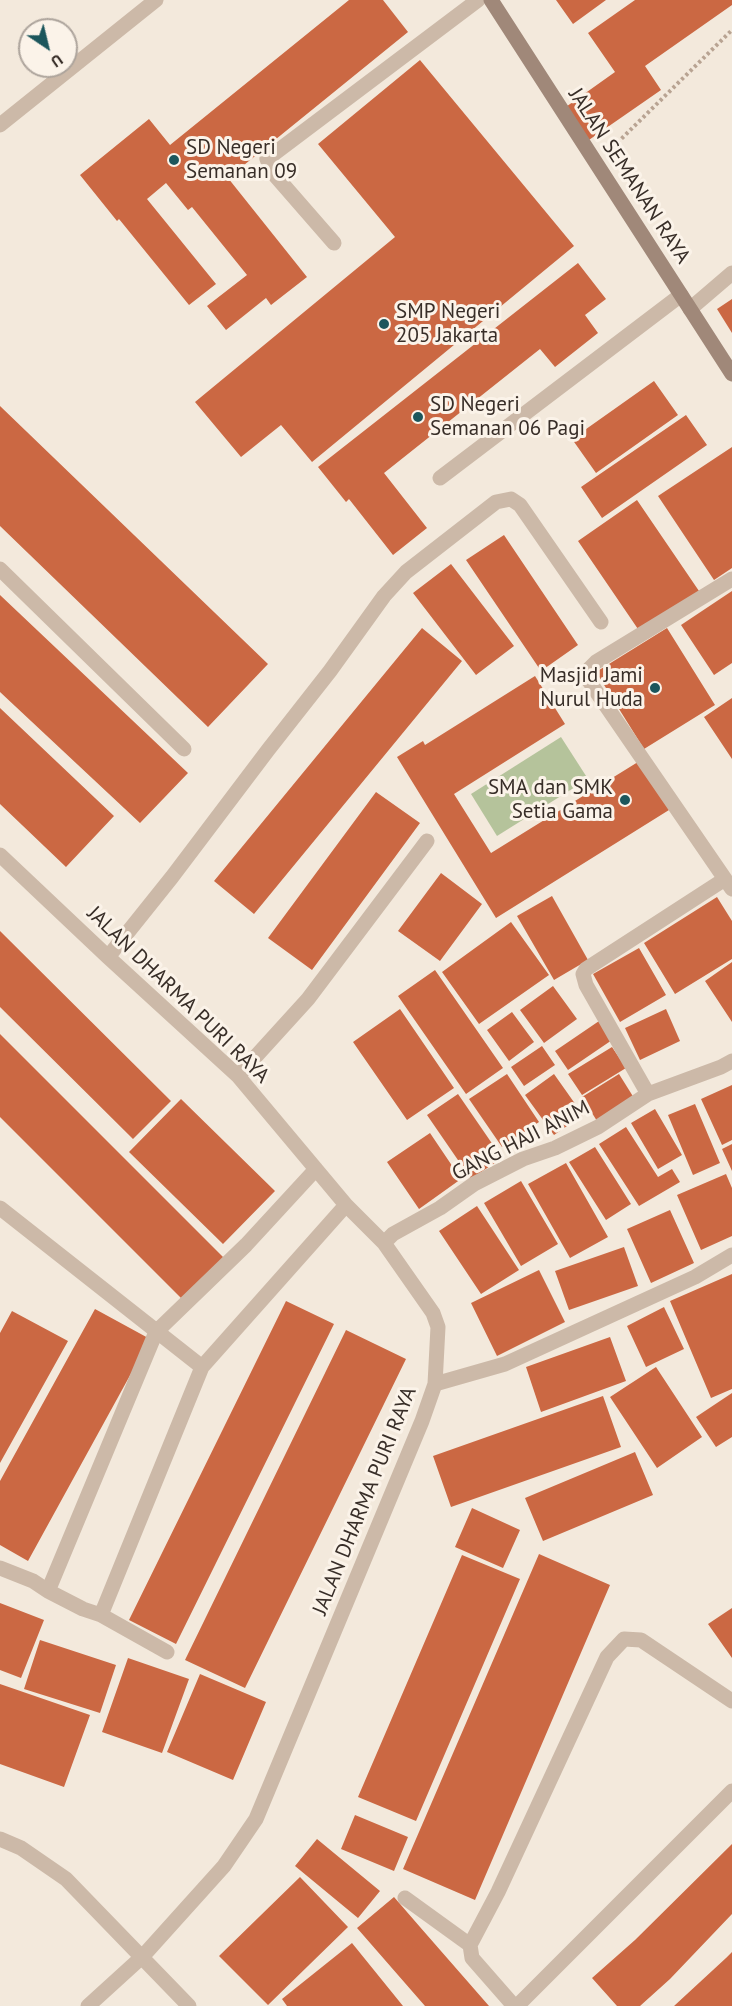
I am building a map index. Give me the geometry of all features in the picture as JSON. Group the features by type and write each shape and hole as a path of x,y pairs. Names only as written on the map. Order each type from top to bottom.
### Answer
{"street":[{"path":"0,125 156,0"},
{"path":"334,243 273,173 267,159 478,0"},
{"name":"JALAN SEMANAN RAYA","path":"491,0 732,374"},
{"path":"690,309 732,273"},
{"path":"440,478 681,295"},
{"path":"108,957 330,671 384,596 405,572 496,502 511,499 520,505 601,622"},
{"path":"0,569 184,749"},
{"path":"648,1094 586,985 583,974 586,969 729,884 589,681 587,671 596,662 732,579"},
{"path":"238,1076 308,999 427,841"},
{"name":"JALAN DHARMA PURI RAYA","path":"0,855 238,1076 346,1205 384,1243 433,1313 438,1327 435,1384 418,1432 256,1819 224,1866 143,1956 88,2006"},
{"name":"GANG HAJI ANIM","path":"384,1243 393,1234 441,1208 474,1184 522,1159 555,1148 598,1127 648,1094 732,1061"},
{"path":"48,1592 156,1332 246,1245 316,1169"},
{"path":"101,1615 202,1367 346,1205"},
{"path":"0,1208 202,1367"},
{"path":"435,1384 505,1364 695,1277 732,1256"},
{"path":"0,1568 33,1581 48,1592 83,1609 101,1615 167,1652"},
{"path":"732,1701 641,1640 624,1639 619,1643 607,1657 498,1892 470,1944 472,1958 516,2006 732,1791"},
{"path":"0,1839 21,1848 66,1879 189,2006"},
{"path":"405,1898 470,1944"}],"path":[{"path":"621,141 732,30"}],"green space":[{"path":"561,737 588,779 497,836 471,794"}],"building":[{"name":"SD Negeri Semanan 09","path":"349,0 383,0 408,32 228,178 307,277 271,305 266,298 226,330 207,306 247,275 192,207 188,210 166,183 147,199 216,284 189,305 80,175 149,119 170,145"},
{"path":"556,0 606,0 573,24"},
{"path":"635,0 732,0 732,5 645,66 661,90 586,142 563,109 615,72 588,33"},
{"name":"SMP Negeri 205 Jakarta","path":"420,60 574,246 312,462 281,425 241,457 195,402 395,237 318,144"},
{"name":"SD Negeri Semanan 06 Pagi","path":"578,263 606,299 585,315 598,333 555,367 540,349 384,473 427,528 393,555 349,499 346,502 318,467"},
{"path":"732,299 732,333 717,309"},
{"path":"654,381 678,415 596,473 572,439"},
{"path":"0,406 268,664 208,727 0,526"},
{"path":"686,415 707,445 602,518 581,487"},
{"path":"732,447 732,568 714,580 658,496"},
{"path":"637,500 699,591 640,632 578,541"},
{"path":"504,535 578,645 541,671 466,560"},
{"path":"451,564 514,646 476,675 413,593"},
{"path":"732,591 732,663 714,675 681,625"},
{"path":"0,595 188,773 140,823 0,692"},
{"path":"422,628 462,661 254,914 214,881"},
{"name":"Masjid Jami Nurul Huda","path":"667,628 715,705 644,749 596,672"},
{"name":"SMA dan SMK Setia Gama","path":"535,676 565,724 454,794 491,853 646,757 677,805 496,918 397,757 423,741 425,745"},
{"path":"732,698 732,759 704,717"},
{"path":"0,708 114,816 66,867 0,804"},
{"path":"376,792 420,823 312,970 268,938"},
{"path":"441,873 482,904 440,961 398,931"},
{"path":"552,896 588,960 554,980 517,916"},
{"path":"717,897 732,921 732,959 675,994 644,943"},
{"path":"511,922 549,975 479,1024 442,972"},
{"path":"0,931 171,1101 133,1139 0,1007"},
{"path":"639,948 666,995 620,1022 593,974"},
{"path":"732,962 732,1022 705,981"},
{"path":"435,970 503,1068 466,1094 398,996"},
{"path":"553,986 577,1019 544,1043 520,1010"},
{"path":"400,1009 454,1088 407,1120 353,1042"},
{"path":"666,1009 680,1041 640,1060 625,1028"},
{"path":"512,1012 534,1042 509,1061 487,1030"},
{"path":"602,1019 615,1038 568,1070 555,1051"},
{"path":"0,1034 224,1258 182,1299 0,1117"},
{"path":"542,1046 555,1065 524,1086 511,1067"},
{"path":"612,1047 626,1068 582,1095 568,1074"},
{"path":"507,1074 539,1122 502,1147 469,1099"},
{"path":"554,1074 583,1115 554,1135 525,1095"},
{"path":"619,1074 634,1098 597,1121 582,1097"},
{"path":"732,1085 732,1140 722,1145 701,1099"},
{"path":"458,1094 502,1158 471,1179 427,1115"},
{"path":"181,1099 275,1191 223,1244 129,1152"},
{"path":"695,1104 720,1163 693,1175 668,1115"},
{"path":"655,1109 682,1155 658,1169 631,1123"},
{"path":"626,1127 658,1177 672,1169 680,1182 639,1206 599,1144"},
{"path":"430,1133 461,1179 419,1209 387,1162"},
{"path":"732,1144 732,1171 722,1149"},
{"path":"595,1147 631,1204 606,1220 569,1162"},
{"path":"566,1163 608,1237 570,1258 528,1184"},
{"path":"726,1174 732,1188 732,1236 701,1250 677,1195"},
{"path":"521,1181 558,1244 521,1266 484,1203"},
{"path":"477,1206 519,1270 481,1294 439,1231"},
{"path":"670,1210 694,1263 651,1283 627,1229"},
{"path":"624,1247 638,1286 569,1310 555,1271"},
{"path":"539,1270 565,1322 497,1356 471,1303"},
{"path":"732,1274 732,1389 711,1398 670,1301"},
{"path":"286,1301 334,1324 176,1644 129,1620"},
{"path":"664,1307 684,1349 646,1367 627,1326"},
{"path":"95,1309 150,1339 28,1561 0,1545 0,1481"},
{"path":"12,1311 68,1341 0,1463 0,1333"},
{"path":"346,1330 406,1359 245,1688 185,1660"},
{"path":"610,1337 626,1381 541,1412 526,1367"},
{"path":"656,1367 702,1437 657,1468 610,1397"},
{"path":"732,1393 732,1437 716,1447 696,1417"},
{"path":"603,1396 621,1447 451,1507 433,1456"},
{"path":"635,1452 653,1495 543,1541 525,1498"},
{"path":"472,1508 520,1530 503,1568 455,1547"},
{"path":"539,1554 610,1585 475,1900 403,1869"},
{"path":"462,1555 520,1579 416,1821 358,1797"},
{"path":"0,1603 44,1620 21,1678 0,1670"},
{"path":"732,1608 732,1658 708,1624"},
{"path":"40,1640 116,1665 100,1713 24,1689"},
{"path":"128,1658 189,1679 162,1753 102,1732"},
{"path":"200,1674 266,1702 233,1780 167,1752"},
{"path":"0,1684 90,1715 64,1787 0,1764"},
{"path":"355,1815 408,1837 394,1871 341,1849"},
{"path":"317,1839 380,1891 358,1918 295,1866"},
{"path":"732,1844 732,1914 670,1979 640,2006 617,2006 592,1978 635,1940"},
{"path":"300,1877 348,1927 268,2005 219,1956"},
{"path":"394,1897 489,2006 425,2006 357,1928"},
{"path":"352,1943 403,2006 287,2006 282,1999"},
{"path":"732,1952 732,2006 674,2006 726,1958"}],"place":[{"name":"SD Negeri Semanan 09","path":"174,160"},
{"name":"SMP Negeri 205 Jakarta","path":"384,324"},
{"name":"SD Negeri Semanan 06 Pagi","path":"418,417"},
{"name":"Masjid Jami Nurul Huda","path":"655,688"},
{"name":"SMA dan SMK Setia Gama","path":"625,800"}]}
